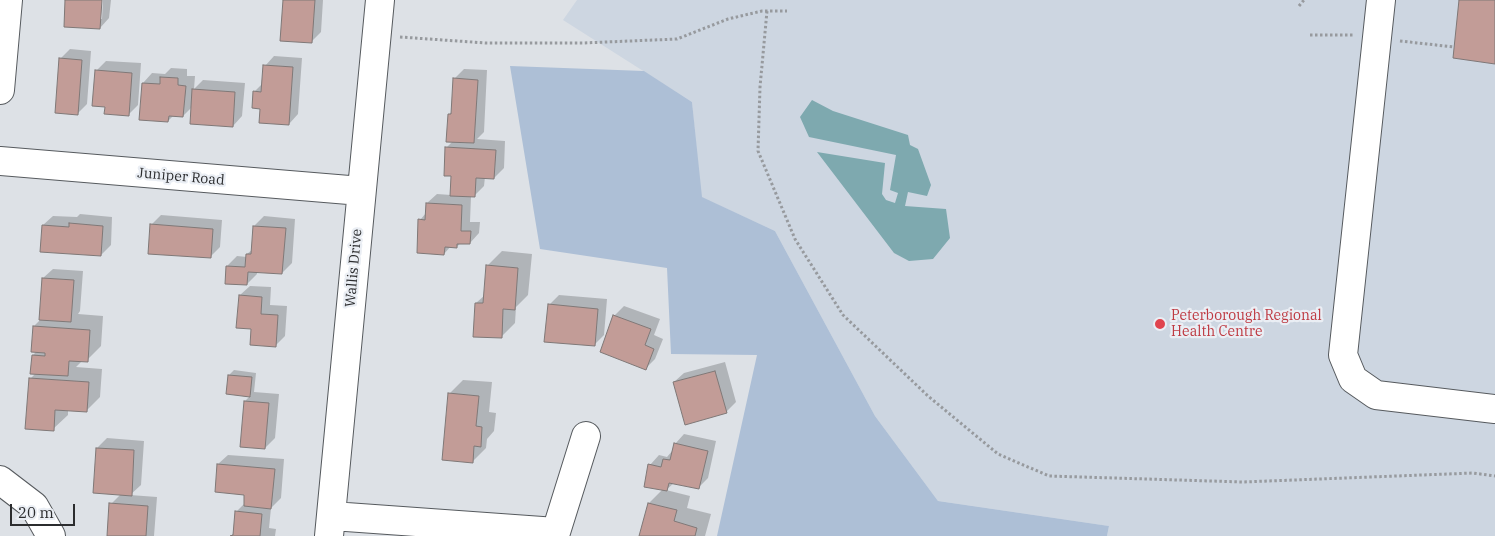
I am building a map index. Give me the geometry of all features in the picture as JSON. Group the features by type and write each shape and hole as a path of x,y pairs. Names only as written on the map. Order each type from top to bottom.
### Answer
{"street":[{"path":"0,90 8,0"},
{"name":"Wallis Drive","path":"330,526 380,0"},
{"path":"1382,0 1343,355 1353,379 1376,396 1495,409"},
{"name":"Juniper Road","path":"0,161 362,192"},
{"path":"330,526 556,532 586,436"},
{"path":"0,480 34,506 51,536"}],"path":[{"path":"1299,6 1304,0"},
{"path":"376,35 486,43 582,44 677,40 728,19 767,11 787,11"},
{"path":"767,11 760,87 758,151 795,239 843,315 928,396 998,454 1049,476 1243,482 1473,473 1495,476"}],"shaded area":[{"name":"Peterborough Regional Health Centre","path":"577,0 1495,0 1495,536 1107,536 1109,526 938,501 875,416 775,231 701,197 692,102 563,20"},
{"path":"510,66 644,71 692,102 702,197 775,231 875,416 938,501 1109,526 1107,536 717,536 757,355 671,354 667,268 540,249"},
{"path":"812,100 833,111 908,135 910,145 918,149 931,185 927,196 908,192 905,206 946,209 950,238 933,259 909,261 894,253 817,152 885,163 882,194 886,200 895,203 898,193 890,190 896,155 809,137 800,117"}],"building":[{"path":"65,0 102,0 100,29 64,27"},
{"path":"283,0 315,0 312,43 280,41"},
{"path":"1459,0 1495,0 1495,64 1453,58"},
{"path":"59,58 82,60 78,115 55,113"},
{"path":"263,65 293,67 289,125 259,123 260,109 252,108 253,91 261,92"},
{"path":"95,70 132,73 129,116 104,114 105,107 92,106"},
{"path":"160,77 178,78 178,85 186,86 183,117 169,116 168,122 139,120 142,83 160,84"},
{"path":"453,78 478,80 474,143 446,142 448,114 451,114"},
{"path":"192,89 235,92 233,127 190,124"},
{"path":"445,147 496,150 494,179 476,178 475,197 450,196 451,176 444,176"},
{"path":"426,203 462,205 461,231 471,231 470,244 457,244 457,248 445,247 444,255 417,253 418,219 425,220"},
{"path":"69,223 103,226 101,256 40,252 42,225 69,227"},
{"path":"150,224 213,229 211,258 148,254"},
{"path":"253,226 286,228 282,274 248,272 247,285 225,284 226,266 245,267 246,254 251,254"},
{"path":"486,265 518,268 515,310 503,309 502,338 473,337 475,303 483,303"},
{"path":"42,278 74,280 71,322 39,320"},
{"path":"239,295 262,297 261,314 278,315 276,347 250,345 251,329 236,328"},
{"path":"548,304 598,309 595,346 544,342"},
{"path":"613,315 651,329 645,345 654,349 646,370 600,352"},
{"path":"33,326 90,330 88,362 69,361 68,376 30,374 32,355 45,356 45,353 31,352"},
{"path":"715,371 727,413 685,425 673,382"},
{"path":"228,375 252,377 250,397 226,394"},
{"path":"29,378 89,382 87,412 55,410 54,431 25,429"},
{"path":"448,393 479,396 476,426 482,427 481,447 474,446 473,463 442,460"},
{"path":"244,401 269,403 265,449 240,447"},
{"path":"674,443 708,451 699,489 669,483 667,491 644,487 648,464 661,467 663,459 670,460"},
{"path":"96,448 134,450 132,496 93,493"},
{"path":"217,464 275,469 271,509 244,506 244,495 215,492"},
{"path":"109,503 148,506 146,536 107,536"},
{"path":"648,503 677,510 674,521 697,528 695,536 639,536"},
{"path":"235,511 262,514 260,536 230,536 233,535"}],"place":[{"name":"Peterborough Regional Health Centre","path":"1160,324"}]}
